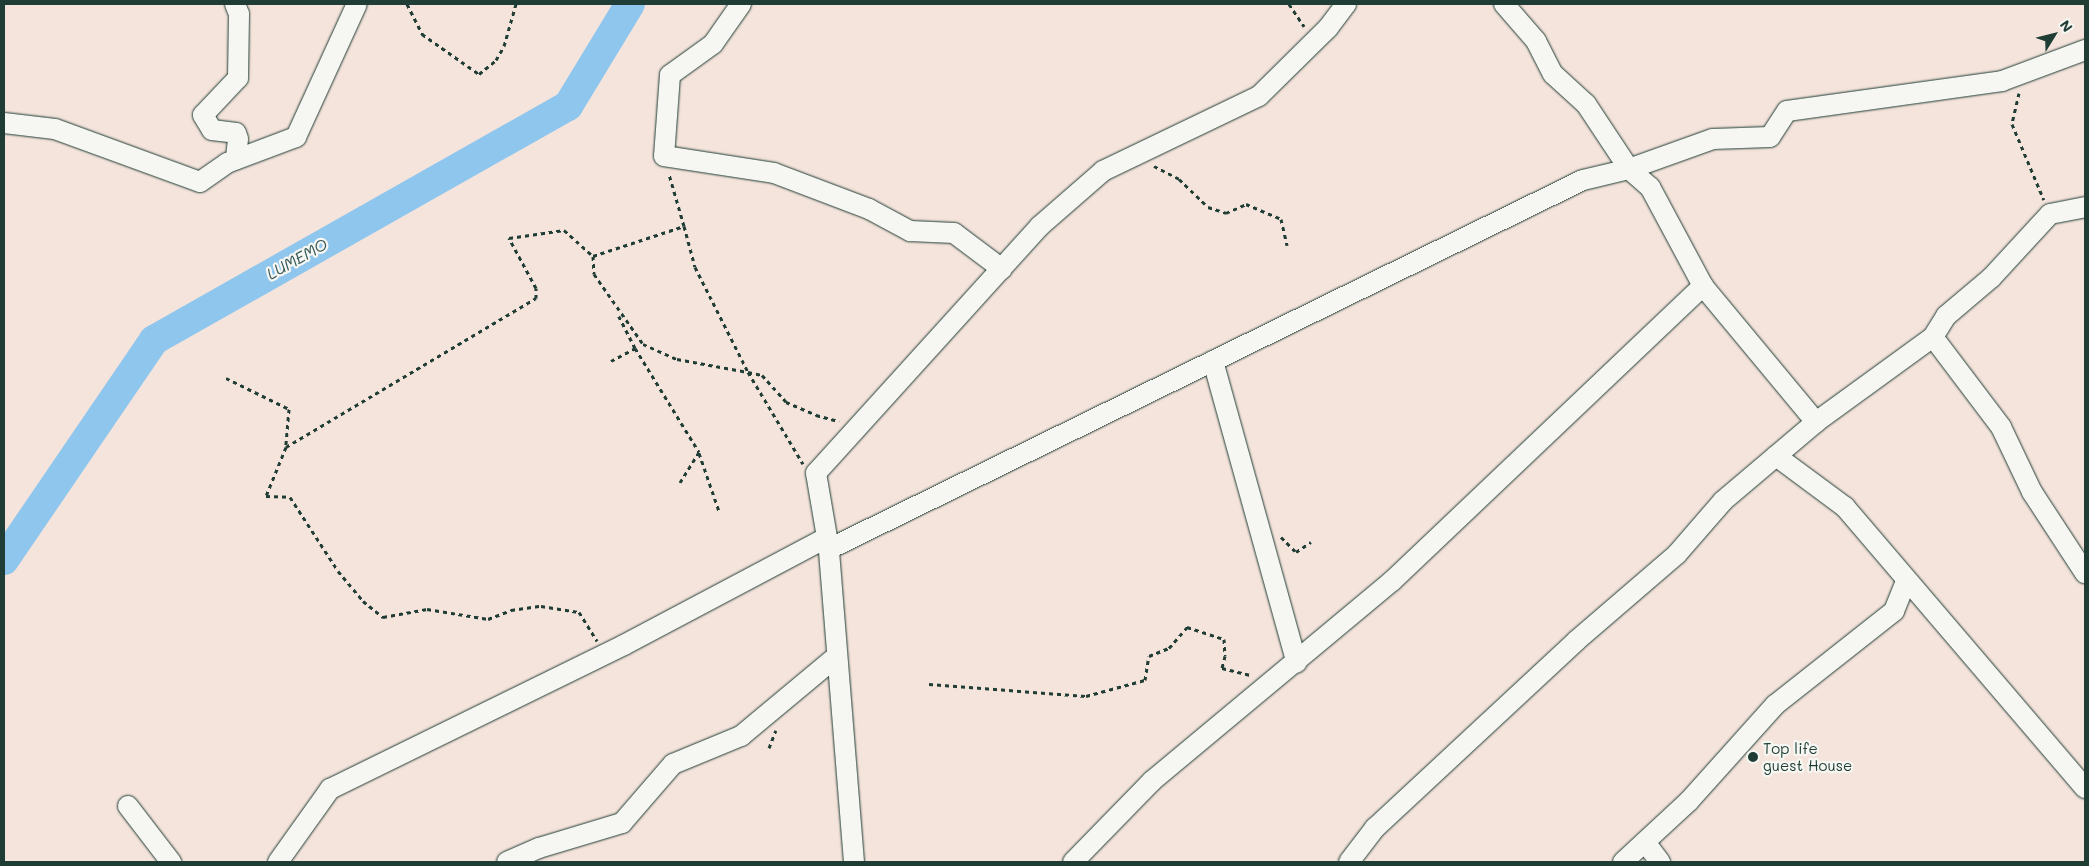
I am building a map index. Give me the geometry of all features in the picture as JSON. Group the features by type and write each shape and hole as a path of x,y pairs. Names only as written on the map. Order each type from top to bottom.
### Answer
{"street":[{"path":"235,4 239,14 238,78 204,116 212,130 236,133 238,139 236,159"},
{"path":"4,123 55,129 200,182 236,159 296,137 357,4"},
{"path":"741,4 713,44 670,75 664,156 774,173 869,209 910,231 954,233 1002,268"},
{"path":"852,861 827,544 816,473 1040,226 1103,170 1259,96 1310,46 1346,4"},
{"path":"1504,4 1536,41 1554,74 1586,104 1629,169 1650,187 1704,286 1816,422"},
{"path":"278,862 330,789 827,544 1212,361 1583,180 1629,169 1713,139 1770,136 1787,111 2002,81 2085,50"},
{"path":"1349,862 1376,828 1576,641 1677,554 1723,501 1816,422 1933,337 1946,316 1991,278 2050,214 2085,207"},
{"path":"1073,862 1152,781 1298,663 1392,581 1704,286"},
{"path":"1933,337 2001,427 2032,492 2085,573"},
{"path":"1212,361 1298,663"},
{"path":"1776,456 1845,507 1906,582 1969,650 2028,724 2085,788"},
{"path":"1623,862 1733,755 1775,705 1894,611 1906,582"},
{"path":"507,862 539,848 622,823 673,764 741,736 837,656"},
{"path":"128,806 171,862"},
{"path":"1645,842 1660,862"}],"path":[{"path":"407,4 422,34 479,74 496,60 504,46 516,4"},
{"path":"1289,4 1301,20 1310,46"},
{"path":"2024,73 2012,124 2050,214"},
{"path":"664,156 695,267 748,372 796,449 806,473"},
{"path":"1134,156 1179,179 1208,207 1226,214 1246,204 1281,219 1287,245"},
{"path":"593,256 684,226"},
{"path":"286,447 536,298 536,288 509,238 564,230 593,256 594,274 699,452 718,511"},
{"path":"612,304 643,344 677,359 762,375 786,402 816,416 860,425"},
{"path":"611,361 636,348"},
{"path":"226,378 289,409 286,447 266,496 290,497 338,572 363,601 383,617 427,609 488,619 511,610 541,606 580,612 605,654"},
{"path":"680,482 699,452"},
{"path":"1260,529 1280,537 1296,552 1311,542"},
{"path":"929,684 1086,696 1145,680 1149,656 1169,648 1187,626 1224,639 1225,656 1222,668 1275,681"}],"waterway":[{"name":"LUMEMO","path":"4,560 154,340 568,106 630,4"}],"place":[{"name":"Top life guest House","path":"1753,757"}]}
